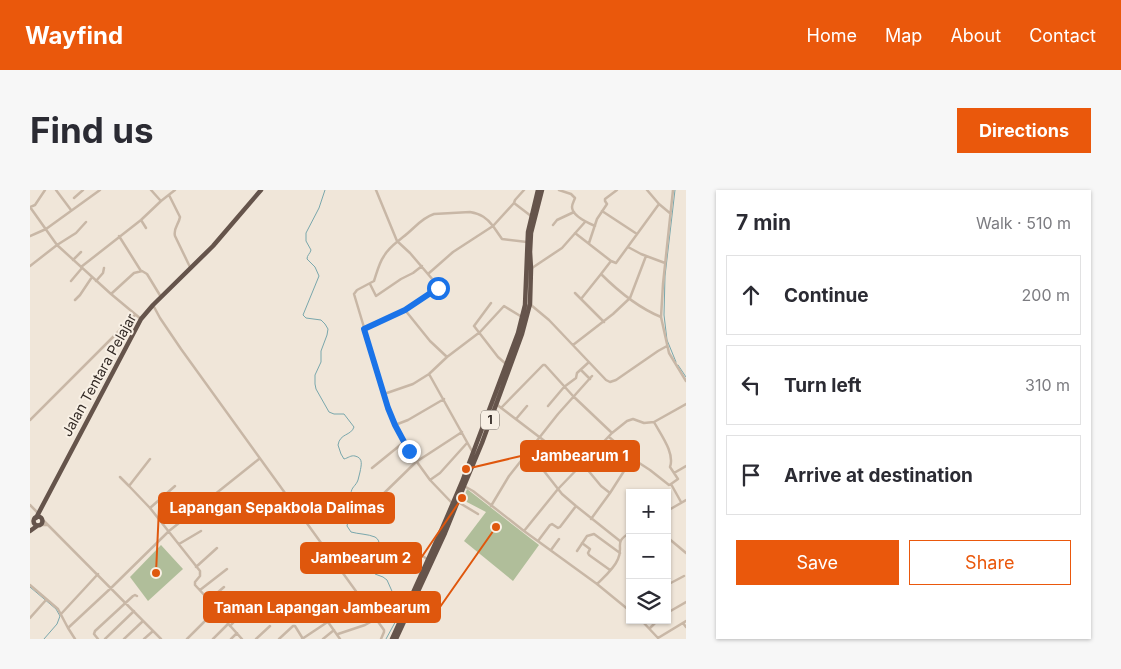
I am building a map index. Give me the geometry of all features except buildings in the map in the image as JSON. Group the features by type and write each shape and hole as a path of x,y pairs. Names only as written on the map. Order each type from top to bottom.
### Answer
{"highway":[{"name":"Jalan Tentara Pelajar","path":"39,526 43,522 37,517 141,319 213,246 261,190"},
{"name":"1","path":"396,639 428,560 464,486 518,333 525,304 526,242 538,190"},
{"name":"1","path":"396,639 455,503 490,413 496,404 522,334 530,304 531,233 542,190"},
{"path":"30,531 39,526 35,524 37,517"}],"street":[{"path":"46,190 36,205 30,207 57,245 92,278 141,319"},
{"path":"56,190 71,210"},
{"path":"74,198 83,190"},
{"path":"151,190 161,201"},
{"path":"71,281 82,268 176,190"},
{"path":"364,329 405,310 438,288 422,266 397,241 376,190"},
{"path":"428,274 453,252 493,226 524,190"},
{"path":"559,190 574,196 572,207 574,212 585,222 595,226"},
{"path":"589,243 595,226 607,204 605,199 617,190"},
{"path":"647,190 671,214"},
{"path":"673,190 661,317 669,353 686,381"},
{"path":"30,236 46,229 98,191"},
{"path":"169,195 180,217 174,230 174,236 190,268"},
{"path":"514,203 531,216"},
{"path":"576,232 616,263 659,204"},
{"path":"602,211 637,234"},
{"path":"553,225 557,220 574,212"},
{"path":"478,514 455,503 430,480 404,442 395,425 384,394 354,294 357,290 374,281 385,253 397,241 423,219 434,214 476,213 485,217 502,239 526,242"},
{"path":"141,220 146,228"},
{"path":"30,266 76,233 86,222"},
{"path":"530,269 562,248 585,222"},
{"path":"119,236 142,271 147,274 161,297"},
{"path":"628,247 665,263"},
{"path":"73,260 81,252"},
{"path":"573,345 604,322 630,298 646,256"},
{"path":"581,299 611,261"},
{"path":"370,283 376,296 422,266"},
{"path":"96,281 103,273 104,268"},
{"path":"111,294 131,275 142,271"},
{"path":"601,274 630,298 651,313 661,317"},
{"path":"75,300 92,278"},
{"path":"575,293 604,322"},
{"path":"491,304 474,325 498,357 506,364"},
{"path":"530,304 549,320 610,382 667,346"},
{"path":"153,305 180,349 376,619 384,632 381,639"},
{"path":"384,394 413,384 429,374 447,357 480,332 504,306 522,318"},
{"path":"405,310 430,341 447,357"},
{"path":"30,420 136,315"},
{"path":"548,406 589,362"},
{"path":"501,408 545,365 564,387 612,433"},
{"path":"491,506 509,476 528,451 591,377 581,370"},
{"path":"429,374 474,453"},
{"path":"395,425 408,420 444,399"},
{"path":"496,404 559,452 576,469"},
{"path":"524,531 558,488 612,433 627,421 654,422 686,404"},
{"path":"516,418 527,406"},
{"path":"608,437 667,485 671,484 678,479 670,467 672,461 669,449 654,422"},
{"path":"377,500 416,462 462,432"},
{"path":"372,468 404,442"},
{"path":"430,480 440,473 468,443"},
{"path":"528,451 558,488 576,506 620,541"},
{"path":"129,486 150,459"},
{"path":"68,628 169,531 259,459"},
{"path":"591,519 633,459"},
{"path":"582,464 601,486 610,493"},
{"path":"674,473 686,466"},
{"path":"120,477 150,508 179,544 200,572 200,575 195,580 195,584 242,639"},
{"path":"671,484 681,502"},
{"path":"150,508 175,486"},
{"path":"464,486 626,608"},
{"path":"671,508 686,500"},
{"path":"30,505 37,517 49,524 161,639"},
{"path":"538,541 550,525 560,528 576,506"},
{"path":"39,526 49,524"},
{"path":"179,544 201,531"},
{"path":"577,551 587,536 596,534 620,553"},
{"path":"597,584 618,560 620,541 628,534"},
{"path":"551,550 559,539"},
{"path":"671,540 686,553"},
{"path":"582,543 590,548 589,555 610,570"},
{"path":"196,567 217,548"},
{"path":"414,550 428,560"},
{"path":"200,590 226,569"},
{"path":"61,614 98,574"},
{"path":"671,584 685,576"},
{"path":"30,585 45,601 56,606 75,639"},
{"path":"209,600 224,587"},
{"path":"187,639 235,594"},
{"path":"98,639 94,634 95,631 125,602 135,595 137,596"},
{"path":"213,639 259,596"},
{"path":"279,639 295,626 302,639 362,599"},
{"path":"30,618 45,601"},
{"path":"671,610 686,602"},
{"path":"105,639 134,612"},
{"path":"338,634 365,625 376,619"},
{"path":"124,639 144,621"},
{"path":"328,621 340,639"},
{"path":"645,624 658,638 685,622 686,627"},
{"path":"650,628 654,624"},
{"path":"256,639 270,626"},
{"path":"324,639 334,630"},
{"path":"144,639 153,631"},
{"path":"231,639 237,633"}],"green space":[{"path":"467,489 539,545 513,581 464,541 486,512 463,500"},
{"path":"161,545 183,569 148,601 130,577"}],"waterway":[{"path":"325,190 319,208 306,233 306,241 311,250 307,259 315,267 319,276 303,315 306,318 321,320 328,329 321,351 321,362 315,375 316,389 329,412 344,414 354,427 351,432 341,438 338,445 344,459 355,456 361,462 358,480 351,494 361,503 362,507 348,521 347,526 351,532 372,536 378,540 379,549 374,565 375,574 387,580 399,607 398,617 386,639"},
{"path":"675,190 665,276 664,315 667,340 676,362"},
{"path":"678,365 686,377"},
{"path":"30,587 56,609 60,616 57,624 44,639"}],"place":[{"name":"Jambearum 1","path":"466,469"},
{"name":"Jambearum 2","path":"462,498"},
{"name":"Taman Lapangan Jambearum","path":"496,527"},
{"name":"Lapangan Sepakbola Dalimas","path":"156,573"}],"route":[{"path":"409,451 400,436 388,408 364,329 405,310 438,288"}]}
